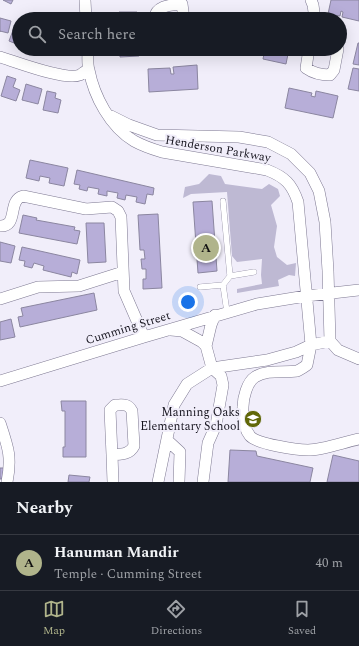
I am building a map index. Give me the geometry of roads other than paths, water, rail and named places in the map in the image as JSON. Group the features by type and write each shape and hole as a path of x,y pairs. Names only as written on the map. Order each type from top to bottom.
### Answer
{"street":[{"path":"85,0 86,12"},
{"path":"311,0 314,12"},
{"path":"157,12 165,6 181,2 183,12"},
{"name":"Henderson Parkway","path":"88,56 88,69 94,90 105,110 119,130 132,140 146,148 162,152 267,170 278,174 286,180 294,190 298,202 311,345 307,365 298,370 272,372 254,377 247,388 243,404 242,416 244,426 251,437 263,442 294,449 310,450 359,439"},
{"path":"308,56 306,68 311,71 327,75 334,70 337,56"},
{"path":"0,57 40,70 70,76 80,75 88,69"},
{"path":"105,110 113,117 128,125 157,134 239,138 268,142 291,154 310,173 319,191 325,222 330,341 338,350 357,358"},
{"path":"0,226 6,226 11,221 15,201 23,196 86,209 112,208 118,211 121,217 124,291 144,336"},
{"path":"0,299 38,287 79,286 123,272"},
{"name":"Cumming Street","path":"0,381 144,336 257,304 306,296 359,290"},
{"path":"203,482 208,443 216,425 223,385 221,376 212,368 206,346 215,315"},
{"path":"168,330 182,331 202,342 206,346"},
{"path":"158,482 174,405 188,384 212,368 267,360 296,352 311,345 330,341"},
{"path":"0,423 10,455 7,482"},
{"path":"167,440 180,452 179,482"},
{"path":"112,455 113,482"}],"lane":[{"path":"223,201 230,276"},
{"path":"200,287 223,284 230,276 254,272"},
{"path":"223,284 227,312"}],"place":[{"name":"Hanuman Mandir","path":"206,248"},
{"name":"Manning Oaks Elementary School","path":"253,419"}]}
